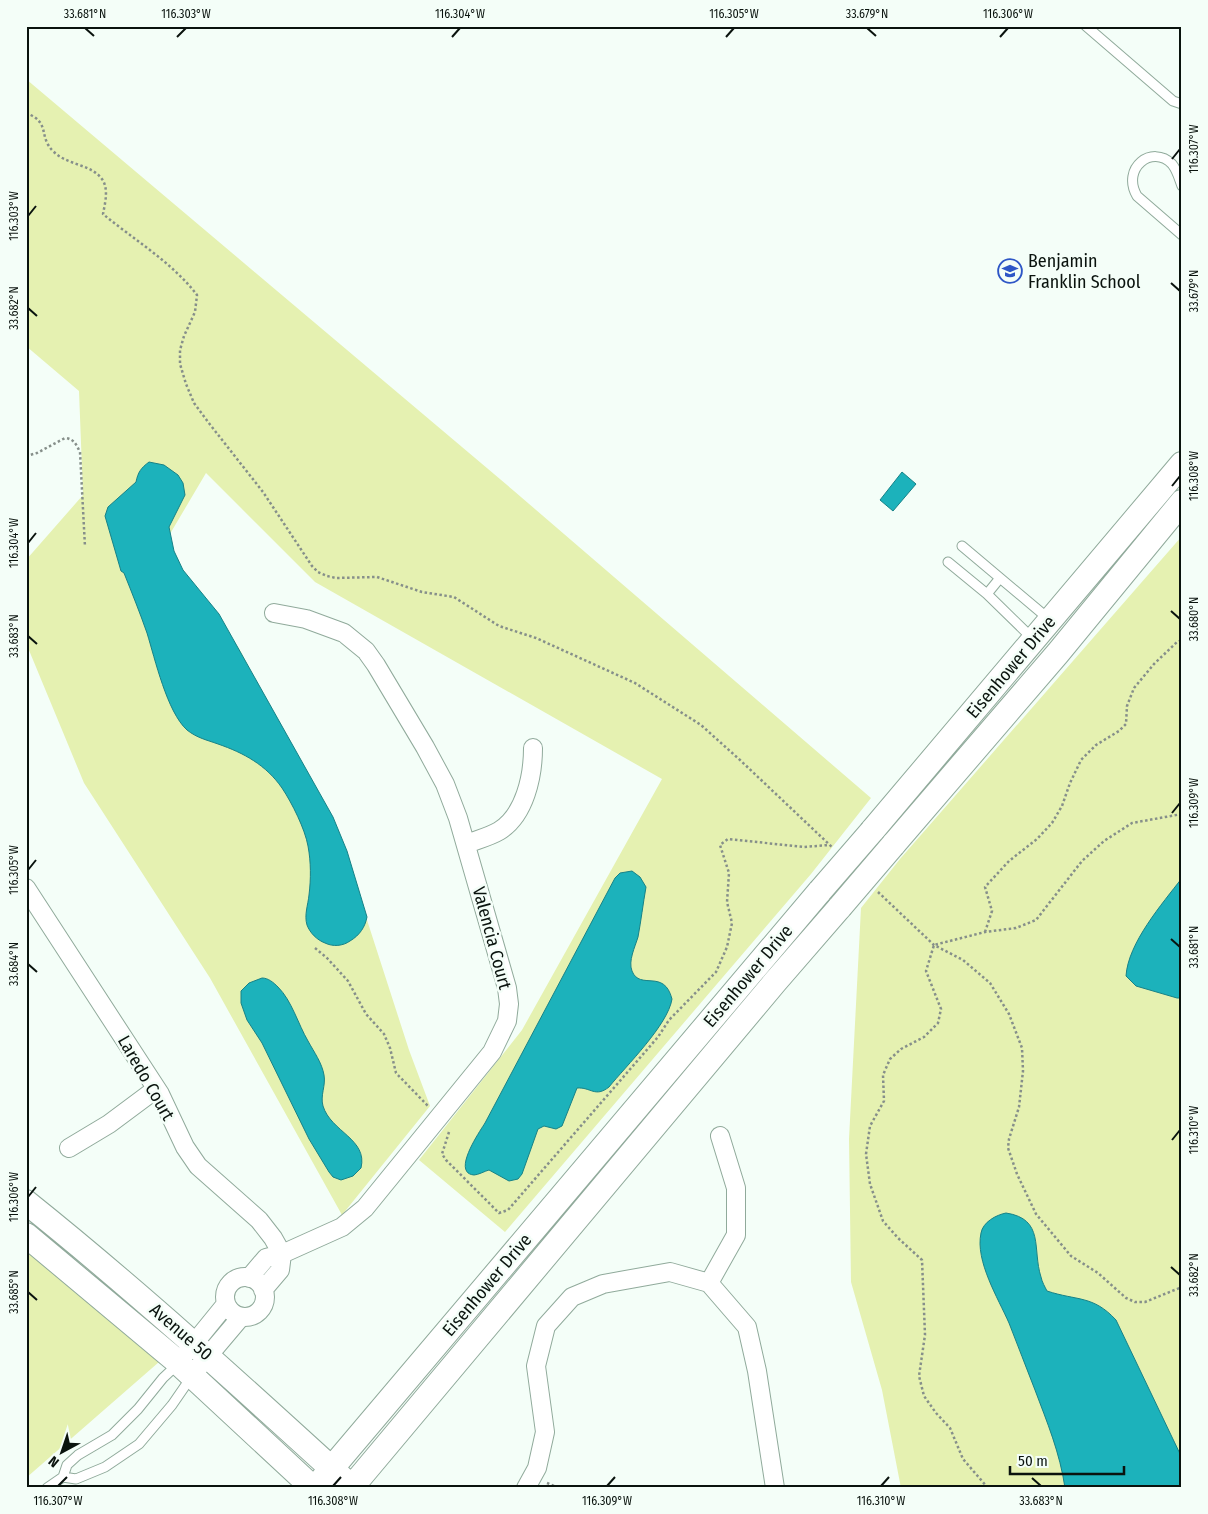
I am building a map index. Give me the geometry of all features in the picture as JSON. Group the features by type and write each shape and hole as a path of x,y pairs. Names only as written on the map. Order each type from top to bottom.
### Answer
{"main road":[{"name":"Eisenhower Drive","path":"314,1488 1182,464"},
{"name":"Eisenhower Drive","path":"352,1488 770,988 1058,653 1182,502"},
{"path":"1006,713 1012,688 1054,635 1050,620"},
{"name":"Avenue 50","path":"26,1202 76,1242 202,1350 352,1488"},
{"name":"Avenue 50","path":"26,1235 185,1369 314,1488"}],"street":[{"name":"Valencia Court","path":"202,1350 226,1304 226,1291 229,1285 234,1280 249,1278 266,1258 282,1254 342,1227 365,1208 492,1052 507,1020 507,988 466,844 445,784 425,747 366,651 344,633 328,626 306,619 274,613"},
{"path":"466,844 498,832 511,822 529,784 533,766 533,748"},
{"name":"Laredo Court","path":"26,888 32,908 156,1089 185,1147 198,1166 259,1220 273,1238 282,1254"},
{"path":"69,1148 109,1124 156,1089"},
{"path":"709,1283 736,1235 736,1188 720,1136"},
{"name":"Valencia Court","path":"185,1369 202,1350 241,1317 254,1315 259,1311 265,1300 263,1290 280,1270 282,1254"},
{"path":"526,1488 537,1468 545,1432 536,1366 546,1326 572,1297 603,1284 670,1272 709,1283 746,1326 757,1371 775,1488"},
{"path":"249,1278 258,1282 263,1290"},
{"path":"226,1304 229,1310 241,1317"}],"lane":[{"path":"1086,26 1173,101 1182,104"},
{"path":"1182,186 1176,170 1161,158 1147,158 1141,161 1132,173 1131,181 1137,196 1182,235"},
{"path":"962,546 1050,620"},
{"path":"948,562 987,594 1034,640"},
{"path":"987,594 1000,578"},
{"path":"47,1488 63,1477 67,1465 78,1455 112,1435 164,1378 185,1369"},
{"path":"63,1477 76,1479 106,1467 139,1444 172,1405 185,1369"}],"path":[{"path":"26,113 37,117 42,123 48,145 55,154 95,172 102,180 106,189 103,214 159,258 190,286 197,295 195,312 180,350 180,364 194,403 264,492 312,566 327,576 336,578 377,577 422,592 454,597 499,626 536,638 635,683 701,725 836,851"},
{"path":"26,456 65,438 74,441 80,452 85,547"},
{"path":"985,932 992,911 986,887 1009,861 1037,839 1052,823 1062,806 1081,760 1096,745 1119,731 1126,724 1127,706 1134,688 1154,664 1177,642 1182,640"},
{"path":"934,945 985,932 1016,928 1036,920 1082,861 1104,841 1132,823 1182,814"},
{"path":"315,948 348,981 366,1014 384,1034 390,1048 396,1073 428,1107 448,1123 450,1130 442,1154 446,1160 499,1213 508,1210 658,1038 669,1020 716,972 727,947 732,923 728,902 729,874 720,845 728,839 804,846 829,844"},
{"path":"878,892 934,945 963,960 990,984 1009,1014 1022,1048 1022,1090 1019,1107 1008,1138 1008,1148 1017,1174 1036,1214 1071,1256 1098,1273 1126,1298 1136,1302 1145,1302 1182,1287"},
{"path":"934,945 926,971 941,1009 938,1023 924,1037 901,1049 890,1059 883,1075 884,1102 870,1126 866,1154 870,1184 883,1221 922,1260 926,1335 919,1376 924,1396 950,1428 963,1459 988,1488"}],"green space":[{"path":"26,79 514,491 871,798 811,874 505,1232 419,1160 522,1030 662,779 315,582 206,473 164,544 240,650 346,855 409,1050 430,1106 342,1215 210,978 84,783 26,643 26,560 83,495 79,391 26,346"},
{"path":"1182,536 1182,1488 901,1488 882,1390 851,1282 849,1139 861,908 900,859"},
{"path":"26,1251 70,1285 159,1362 26,1478"}],"water":[{"path":"149,462 164,465 178,475 183,483 185,495 169,527 174,551 183,570 219,614 333,817 347,851 367,917 363,927 354,939 344,944 335,945 322,942 312,933 307,925 306,914 310,877 308,846 298,816 282,788 262,766 254,761 237,751 191,733 180,722 173,711 147,633 124,573 121,571 105,516 108,507 136,482 140,470"},
{"path":"902,472 916,484 893,511 880,500"},
{"path":"632,871 640,877 646,887 631,967 636,977 664,984 668,990 672,999 663,1021 609,1087 600,1092 577,1088 562,1126 556,1129 544,1126 538,1129 522,1174 518,1179 509,1181 489,1170 476,1175 468,1173 465,1167 466,1160 473,1142 485,1123 615,878 620,873"},
{"path":"1182,878 1182,998 1177,998 1136,986 1126,976 1128,963 1139,937"},
{"path":"262,978 272,982 283,993 320,1062 324,1079 323,1106 333,1123 354,1142 362,1158 361,1168 353,1176 341,1180 333,1177 329,1172 309,1139 262,1043 247,1020 241,1003 241,991 249,983"},
{"path":"1006,1213 1018,1216 1027,1222 1032,1229 1041,1277 1047,1291 1092,1302 1108,1312 1116,1320 1182,1458 1182,1488 1065,1488 1060,1462 1048,1426 1009,1323 984,1267 981,1255 982,1229 990,1220"}],"place":[{"name":"Benjamin Franklin School","path":"1010,271"}]}
